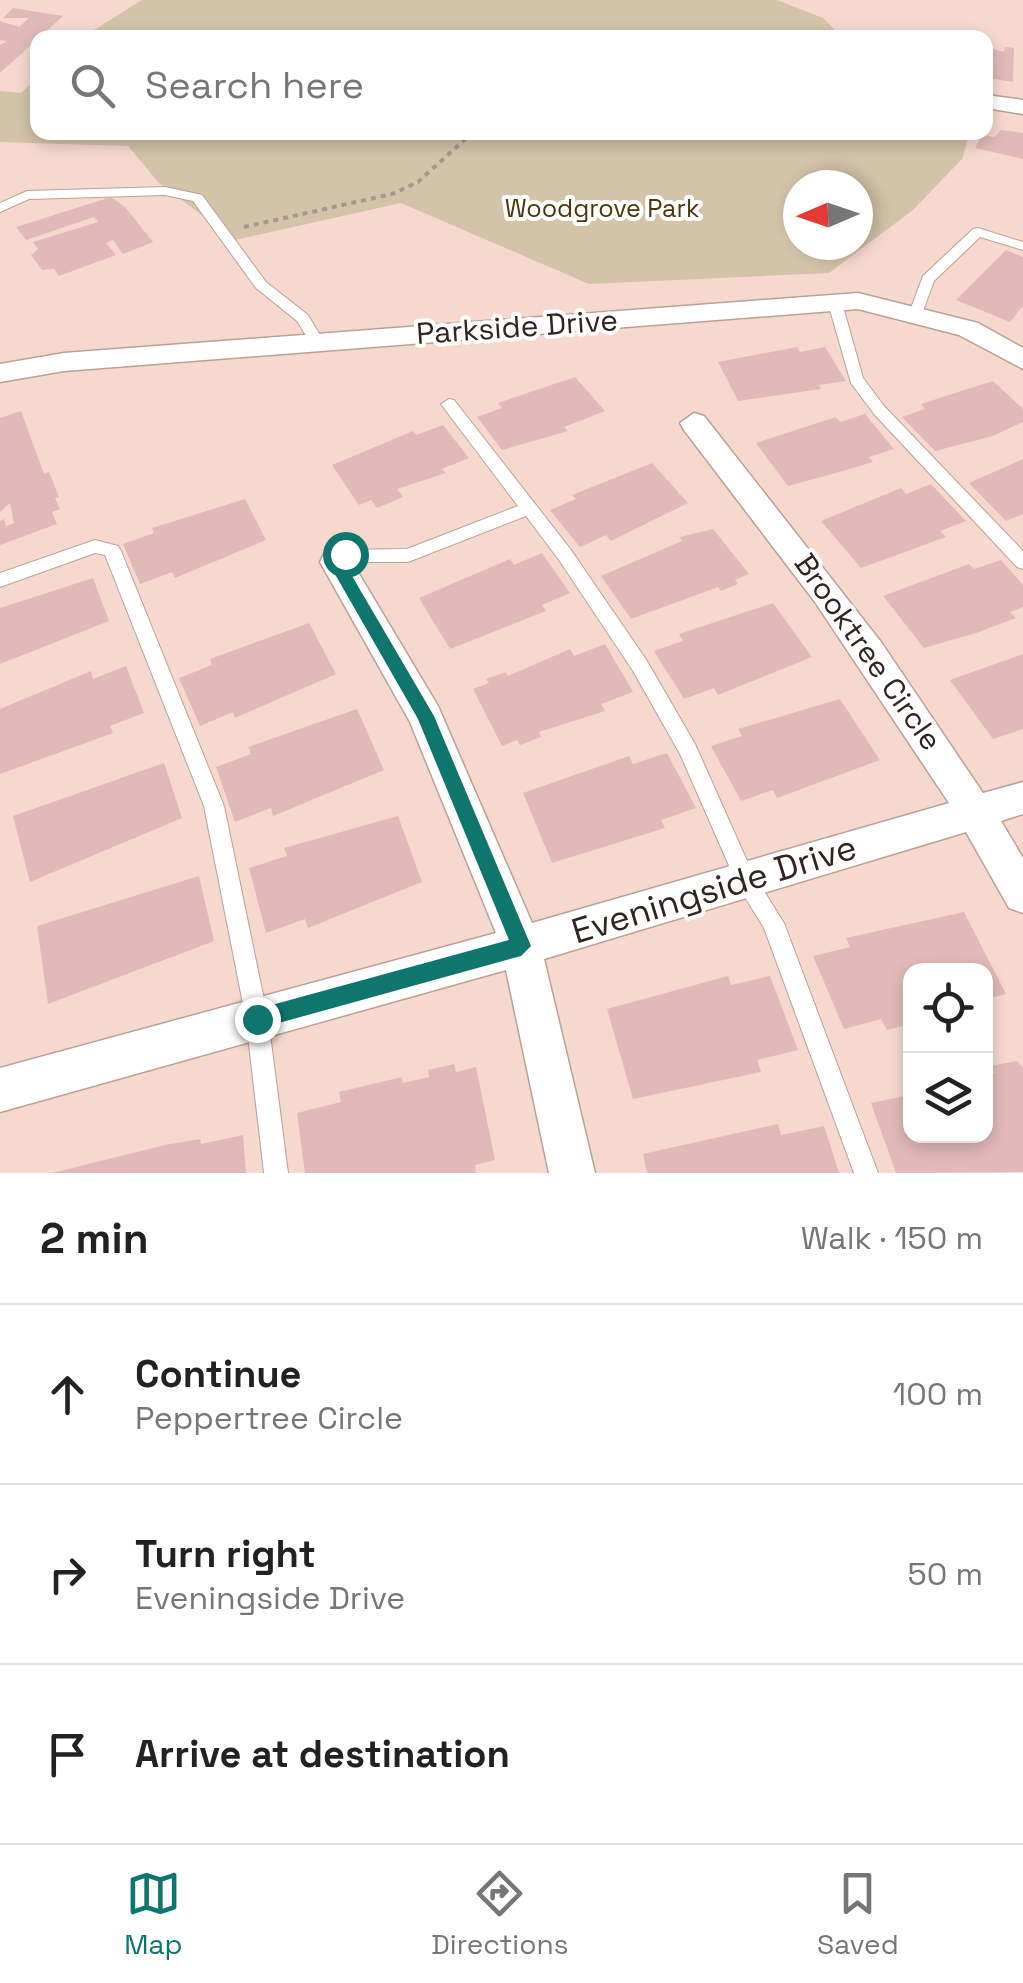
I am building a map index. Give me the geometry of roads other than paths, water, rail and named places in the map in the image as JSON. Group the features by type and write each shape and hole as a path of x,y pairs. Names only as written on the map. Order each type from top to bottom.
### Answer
{"street":[{"path":"993,103 1023,107"},
{"name":"Parkside Drive","path":"0,373 64,362 858,301 968,329 1023,360"},
{"name":"Brooktree Circle","path":"694,422 821,580 977,811 1023,895"},
{"path":"338,556 336,562 426,716 521,946 572,1173"},
{"name":"Eveningside Drive","path":"0,1090 521,946 1023,798"}],"lane":[{"path":"0,208 27,195 165,191 197,198 261,285 303,318 318,342"},
{"path":"915,316 928,279 978,232 1023,246"},
{"path":"835,303 856,379 916,452 1023,562"},
{"path":"449,404 529,508 640,666 688,750 746,879 773,923 866,1173"},
{"path":"338,556 408,556 529,508"},
{"path":"0,580 95,546 112,551 214,806 257,1019 276,1173"}],"park label":[{"name":"Woodgrove Park","path":"602,208"}]}
